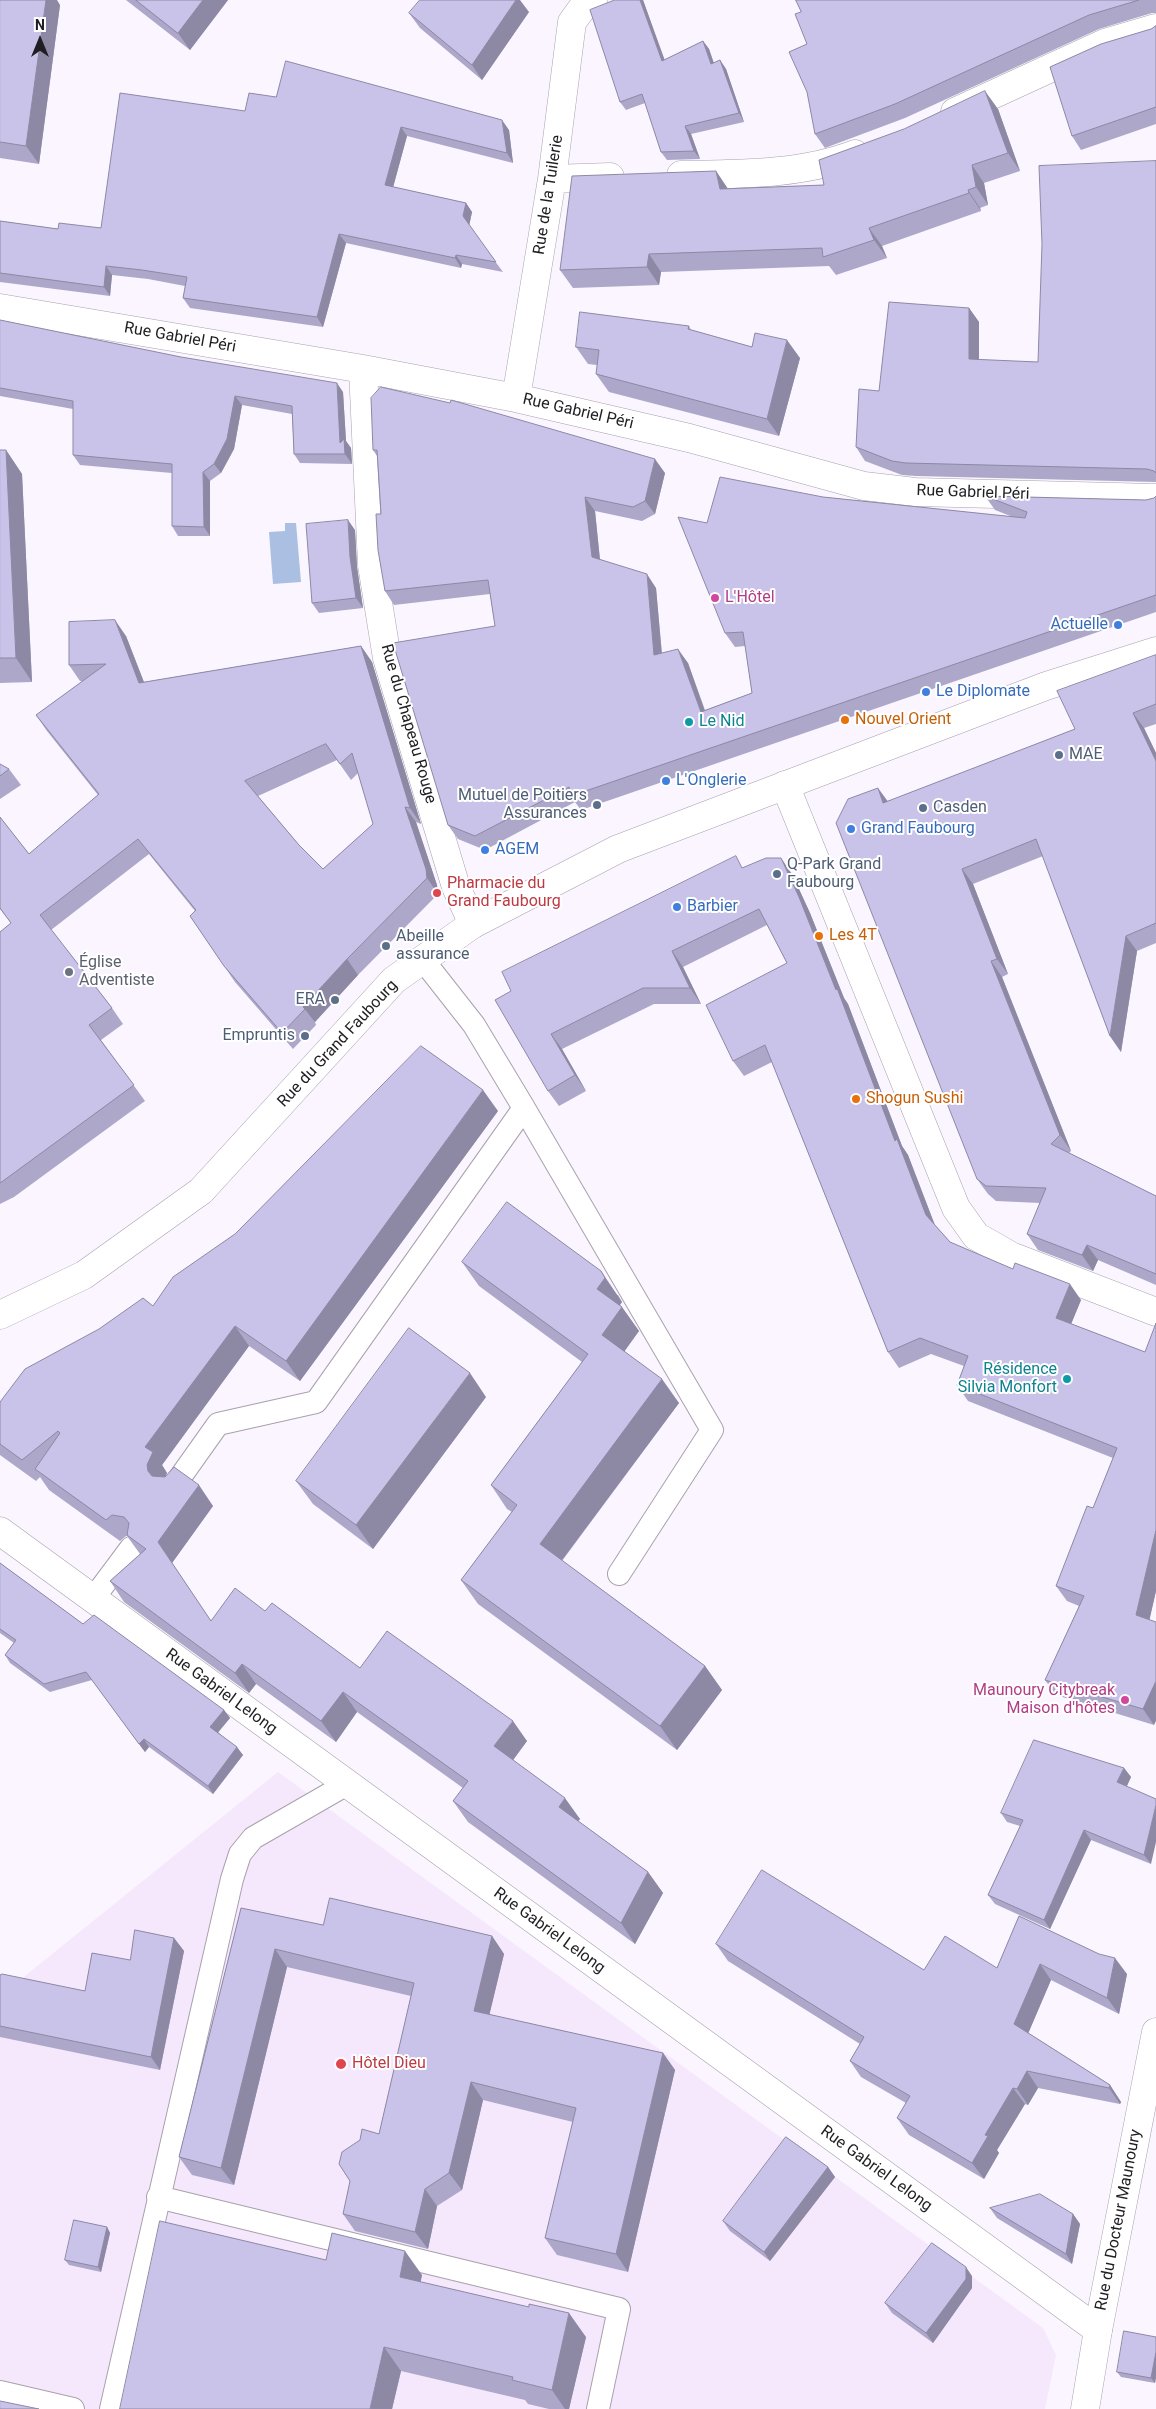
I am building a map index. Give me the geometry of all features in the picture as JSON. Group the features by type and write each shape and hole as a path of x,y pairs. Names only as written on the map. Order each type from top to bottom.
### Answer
{"street":[{"name":"Rue de la Tuilerie","path":"516,398 552,178 572,22 586,3 593,0"},
{"path":"928,124 1104,43 1156,28"},
{"path":"552,178 755,173 835,162 877,145"},
{"name":"Rue Gabriel Péri","path":"0,308 363,369 516,398 689,438 864,486 915,492 1156,498"},
{"name":"Rue du Chapeau Rouge","path":"363,369 372,565 387,658 456,887 473,924"},
{"name":"Rue du Grand Faubourg","path":"0,1316 84,1275 202,1191 394,980 473,924 618,849 1046,686 1156,651"},
{"path":"785,785 956,1208 976,1236 1011,1256 1156,1312"},
{"name":"Rue Gabriel Lelong","path":"0,1531 1098,2330"},
{"name":"Rue du Docteur Maunoury","path":"1084,2409 1156,2032"}],"lane":[{"path":"423,960 474,1025 712,1430 619,1574"},
{"path":"174,1486 218,1424 316,1402 524,1108"},
{"path":"93,1599 130,1548"},
{"path":"110,2409 232,1879 240,1854 253,1838 347,1784"},
{"path":"158,2197 619,2309 598,2409"},
{"path":"0,2392 73,2409"}],"shaded area":[{"name":"Hôtel Dieu","path":"278,1772 1043,2328 1056,2355 1045,2409 0,2409 0,1996"}],"water":[{"path":"285,523 296,523 301,582 273,584 269,532 285,531"}],"building":[{"path":"0,0 46,0 26,146 0,142"},
{"path":"136,0 203,0 178,33"},
{"path":"420,0 516,0 472,65 409,13"},
{"path":"615,0 640,0 662,61 703,41 711,64 720,60 739,113 685,126 694,151 661,152 642,94 620,102 590,10"},
{"path":"796,0 1139,0 1089,15 895,104 815,134 807,92 789,52 807,44 795,14 801,12"},
{"path":"1156,26 1156,107 1072,136 1050,67 1101,44"},
{"path":"286,61 502,120 507,153 401,127 385,185 466,203 463,216 496,262 456,255 455,258 339,234 317,317 183,298 187,277 142,270 106,266 104,287 0,273 0,221 58,229 59,223 101,228 120,93 245,111 249,93 276,97"},
{"path":"985,91 1008,153 972,165 976,187 968,190 969,193 869,228 874,240 823,257 822,248 649,254 647,267 560,270 572,176 716,171 720,189 824,185 819,160 904,129"},
{"path":"1156,161 1156,473 1147,469 906,463 892,461 856,447 859,389 879,391 889,302 969,308 969,359 1038,362 1042,244 1039,166"},
{"path":"580,312 689,326 688,329 752,347 755,333 787,340 767,419 596,374 599,350 576,347"},
{"path":"0,320 181,357 337,383 340,443 344,439 345,454 294,454 292,406 235,396 227,439 214,464 203,472 204,527 172,526 172,464 73,455 73,401 0,388"},
{"path":"381,387 450,403 451,400 655,459 645,501 633,507 585,497 592,557 647,574 654,655 678,649 701,712 752,693 743,632 725,633 678,517 707,523 720,477 823,497 1025,518 1027,512 985,496 1146,500 1156,496 1156,595 571,796 569,787 475,836 448,825 393,643 495,626 488,580 385,591 378,550 376,514 381,514 377,450 373,450 371,398"},
{"path":"0,450 6,450 16,658 0,658"},
{"path":"348,520 350,557 356,598 312,603 306,524"},
{"path":"115,620 139,683 361,646 410,808 405,807 426,869 427,878 347,959 282,1033 224,966 190,916 196,910 138,839 40,915 112,1008 89,1025 134,1085 0,1183 0,932 11,923 0,908 0,817 29,854 99,794 36,715 106,664 69,665 69,622","holes":["326,744 340,764 352,753 373,824 323,869 299,845 245,781"]},
{"path":"1156,655 1156,704 1133,713 1156,761 1156,923 1126,936 1110,1036 1036,839 962,869 997,959 991,961 1060,1135 1051,1144 1156,1196 1156,1274 1087,1245 1082,1255 1027,1234 1046,1188 986,1186 977,1179 836,823 848,799 878,788 883,803 1075,729 1057,691"},
{"path":"0,764 9,769 0,776"},
{"path":"736,856 742,868 766,858 781,858 799,897 836,990 837,988 895,1141 897,1139 926,1215 950,1242 1013,1269 1015,1263 1070,1284 1056,1318 1145,1352 1156,1323 1156,1530 1136,1615 1156,1622 1156,1681 1143,1709 1045,1680 1084,1596 1056,1586 1087,1506 1093,1508 1117,1448 957,1385 968,1356 920,1338 888,1352 765,1045 733,1061 706,1005 787,963 759,909 672,951 690,988 643,988 551,1034 575,1075 548,1091 495,1000 511,991 502,972"},
{"path":"421,1046 483,1090 286,1361 235,1326 145,1447 153,1452 147,1465 148,1471 152,1476 165,1477 174,1467 199,1485 158,1542 211,1621 235,1588 265,1611 272,1603 360,1668 387,1631 513,1721 494,1746 565,1798 559,1807 648,1872 621,1923 453,1801 468,1781 343,1692 321,1721 242,1664 235,1673 110,1581 146,1549 127,1535 129,1523 124,1517 112,1515 106,1520 35,1469 60,1433 58,1431 22,1460 0,1444 0,1402 25,1369 99,1329 143,1298 153,1306 173,1277 235,1234"},
{"path":"507,1202 601,1271 605,1278 597,1289 622,1307 602,1335 662,1379 540,1544 705,1666 660,1726 461,1580 517,1505 491,1485 588,1354 462,1262"},
{"path":"409,1328 470,1373 356,1525 296,1481"},
{"path":"0,1563 83,1624 94,1615 224,1710 210,1727 237,1747 208,1786 144,1739 139,1744 86,1672 44,1684 5,1655 16,1640 0,1629"},
{"path":"1034,1740 1124,1768 1117,1782 1156,1799 1144,1855 1084,1830 1044,1920 988,1895 1023,1820 1001,1813"},
{"path":"762,1870 924,1970 945,1936 997,1968 1019,1916 1099,1954 1115,1958 1107,1998 1040,1964 1014,2024 1110,2085 1109,2088 1027,2071 1017,2089 1013,2088 985,2135 988,2136 972,2163 897,2118 910,2096 850,2061 864,2037 716,1944"},
{"path":"330,1898 492,1936 474,2011 663,2053 616,2254 545,2238 576,2108 471,2082 449,2173 425,2189 415,2232 343,2214 350,2181 339,2164 342,2152 360,2140 362,2129 379,2134 414,1983 275,1949 221,2168 179,2157 241,1908 323,1925"},
{"path":"135,1930 174,1938 151,2057 0,2026 0,1975 85,1991 92,1953 130,1960"},
{"path":"786,2137 828,2167 764,2252 723,2221"},
{"path":"1040,2194 1073,2214 1066,2254 990,2208"},
{"path":"74,2220 107,2227 98,2267 65,2260"},
{"path":"160,2221 326,2260 332,2233 405,2251 400,2277 529,2307 529,2304 569,2313 552,2390 512,2380 513,2377 384,2347 370,2409 120,2409"},
{"path":"932,2243 966,2267 966,2279 926,2333 885,2303"},
{"path":"1124,2331 1156,2337 1156,2352 1151,2378 1117,2372"},
{"path":"0,2401 39,2409 0,2409"}],"place":[{"name":"L'Hôtel","path":"715,598"},
{"name":"Actuelle","path":"1118,625"},
{"name":"Le Diplomate","path":"926,692"},
{"name":"Nouvel Orient","path":"845,720"},
{"name":"Le Nid","path":"689,722"},
{"name":"MAE","path":"1059,755"},
{"name":"L'Onglerie","path":"666,781"},
{"name":"Mutuel de Poitiers Assurances","path":"597,805"},
{"name":"Casden","path":"923,808"},
{"name":"Grand Faubourg","path":"851,829"},
{"name":"AGEM","path":"485,850"},
{"name":"Q-Park Grand Faubourg","path":"777,874"},
{"name":"Pharmacie du Grand Faubourg","path":"437,893"},
{"name":"Barbier","path":"677,907"},
{"name":"Les 4T","path":"819,936"},
{"name":"Abeille assurance","path":"386,946"},
{"name":"Église Adventiste","path":"69,972"},
{"name":"ERA","path":"335,1000"},
{"name":"Empruntis","path":"305,1036"},
{"name":"Shogun Sushi","path":"856,1099"},
{"name":"Résidence Silvia Monfort","path":"1067,1379"},
{"name":"Maunoury Citybreak Maison d'hôtes","path":"1125,1700"},
{"name":"Hôtel Dieu","path":"341,2064"}]}
